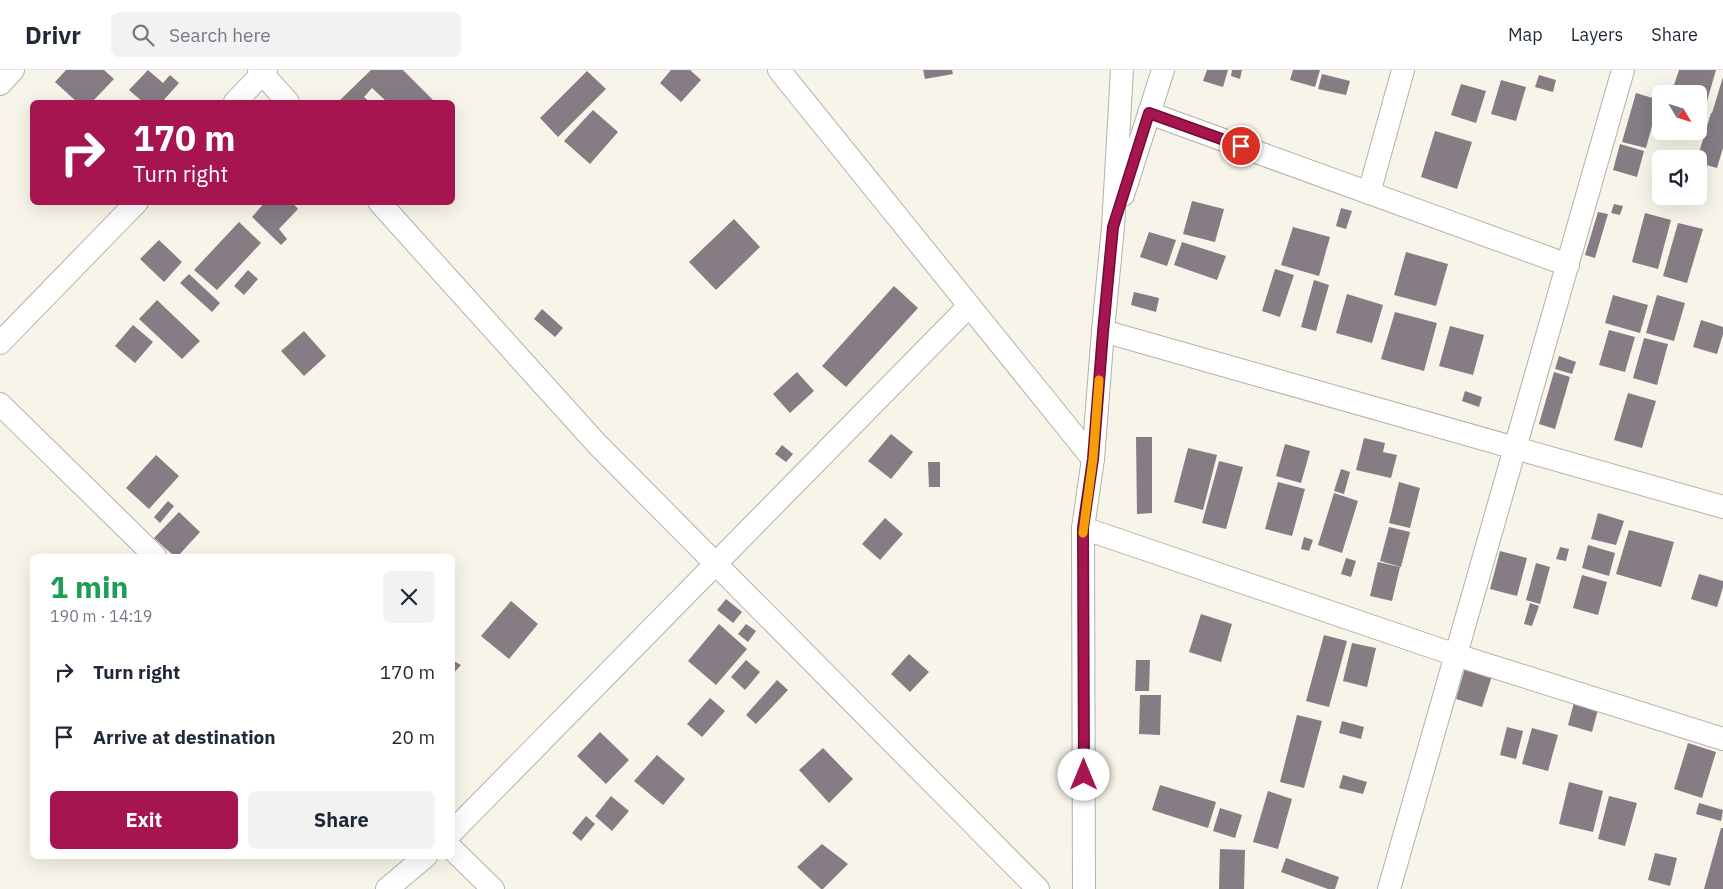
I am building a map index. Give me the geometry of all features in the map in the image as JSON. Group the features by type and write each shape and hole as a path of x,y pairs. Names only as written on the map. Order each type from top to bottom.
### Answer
{"street":[{"path":"0,84 13,70"},
{"path":"779,70 1093,459"},
{"path":"1084,889 1083,528 1093,459 1113,227 1122,70"},
{"path":"1113,227 1163,70"},
{"path":"1369,193 1403,70"},
{"path":"1389,889 1623,70"},
{"path":"237,100 262,71 286,100"},
{"path":"1149,113 1568,265"},
{"path":"0,343 134,205"},
{"path":"382,205 597,444 1038,889"},
{"path":"455,829 969,306"},
{"path":"1103,332 1515,449 1721,501"},
{"path":"0,404 152,554"},
{"path":"1083,528 1456,655 1723,739"},
{"path":"455,852 493,889"},
{"path":"387,889 422,859"}],"building":[{"path":"66,70 104,70 114,79 94,100 75,100 55,82"},
{"path":"148,70 163,83 170,75 179,83 164,100 141,100 129,90"},
{"path":"371,70 403,70 433,100 385,100 372,88 364,97 368,100 340,100"},
{"path":"671,70 690,70 701,80 681,102 660,83"},
{"path":"923,70 952,70 953,74 925,79"},
{"path":"1207,70 1228,70 1223,87 1203,81"},
{"path":"1232,70 1242,70 1240,79 1231,76"},
{"path":"1293,70 1320,70 1315,87 1290,80"},
{"path":"1679,70 1716,70 1708,98 1708,85 1674,85"},
{"path":"587,71 606,89 558,137 540,118"},
{"path":"1322,74 1350,81 1346,95 1318,89"},
{"path":"1539,75 1556,80 1553,92 1535,87"},
{"path":"1723,77 1723,148 1717,168 1707,165 1707,150 1700,150 1703,140 1708,140 1708,123"},
{"path":"1501,80 1526,87 1516,121 1491,114"},
{"path":"1461,84 1486,91 1476,123 1451,115"},
{"path":"1636,93 1652,98 1652,126 1646,148 1622,142"},
{"path":"593,110 618,132 590,164 564,141"},
{"path":"1435,131 1472,142 1457,189 1421,177"},
{"path":"1620,144 1644,151 1637,177 1613,170"},
{"path":"1192,201 1224,209 1215,242 1183,234"},
{"path":"1614,204 1623,206 1620,215 1611,213"},
{"path":"262,205 295,205 298,209 279,229 287,239 281,245 252,217"},
{"path":"1341,208 1352,211 1346,229 1336,226"},
{"path":"1598,212 1608,214 1595,258 1585,255"},
{"path":"1645,213 1671,220 1658,269 1632,262"},
{"path":"734,219 760,247 716,290 689,262"},
{"path":"239,222 261,243 217,290 194,270"},
{"path":"1678,223 1703,229 1687,283 1663,276"},
{"path":"1293,227 1330,237 1319,276 1281,265"},
{"path":"1149,232 1176,240 1167,266 1140,257"},
{"path":"159,240 182,262 164,282 140,259"},
{"path":"1182,242 1226,256 1217,280 1174,265"},
{"path":"1406,252 1448,264 1436,306 1394,295"},
{"path":"1275,269 1294,275 1280,317 1262,311"},
{"path":"248,270 258,279 244,295 234,286"},
{"path":"189,274 220,303 212,312 180,283"},
{"path":"1314,280 1329,285 1316,331 1301,327"},
{"path":"894,286 918,308 846,387 822,366"},
{"path":"1134,292 1159,298 1156,312 1131,305"},
{"path":"1347,294 1383,305 1372,343 1336,333"},
{"path":"1613,295 1648,305 1640,333 1605,323"},
{"path":"1657,295 1685,303 1674,341 1646,333"},
{"path":"157,300 200,341 182,359 139,319"},
{"path":"542,309 563,328 555,337 534,319"},
{"path":"1395,312 1437,323 1424,371 1381,359"},
{"path":"1701,320 1723,327 1723,334 1717,354 1693,347"},
{"path":"133,325 153,342 135,363 115,346"},
{"path":"1450,326 1484,335 1473,375 1439,366"},
{"path":"1609,330 1635,337 1625,372 1599,365"},
{"path":"304,331 326,356 304,376 281,351"},
{"path":"1644,338 1668,344 1657,385 1633,378"},
{"path":"1559,356 1576,362 1572,374 1555,369"},
{"path":"797,372 814,391 790,413 773,394"},
{"path":"1554,372 1570,377 1555,429 1539,424"},
{"path":"1465,391 1482,397 1479,407 1462,401"},
{"path":"1628,393 1656,401 1642,448 1614,440"},
{"path":"891,434 913,452 891,479 868,461"},
{"path":"1136,437 1152,437 1152,513 1137,514"},
{"path":"1364,438 1385,443 1383,452 1397,455 1391,478 1356,470"},
{"path":"1285,444 1310,451 1301,483 1276,476"},
{"path":"782,445 793,454 786,462 775,454"},
{"path":"1188,448 1217,455 1203,510 1174,502"},
{"path":"156,455 179,476 149,509 126,488"},
{"path":"1219,461 1243,467 1226,529 1202,523"},
{"path":"928,462 940,462 940,487 929,487"},
{"path":"1341,469 1350,472 1344,494 1334,491"},
{"path":"1278,482 1305,489 1292,536 1265,529"},
{"path":"1399,482 1420,488 1410,528 1389,523"},
{"path":"1334,493 1358,501 1342,553 1318,545"},
{"path":"168,501 174,506 160,523 154,517"},
{"path":"179,512 200,532 180,554 172,554 154,538"},
{"path":"1598,513 1624,521 1616,545 1591,539"},
{"path":"885,518 903,534 880,560 862,544"},
{"path":"1389,527 1410,532 1401,567 1380,561"},
{"path":"1629,530 1674,542 1661,587 1616,574"},
{"path":"1304,537 1313,540 1309,551 1301,549"},
{"path":"1588,545 1615,553 1609,576 1582,568"},
{"path":"1560,547 1569,549 1566,561 1556,559"},
{"path":"1500,551 1527,558 1517,596 1490,589"},
{"path":"1346,558 1356,561 1351,577 1341,574"},
{"path":"1378,562 1400,567 1392,601 1370,596"},
{"path":"1536,563 1550,567 1540,604 1526,600"},
{"path":"1699,574 1723,581 1717,607 1691,599"},
{"path":"1582,575 1607,582 1598,615 1573,608"},
{"path":"726,599 742,612 733,623 717,610"},
{"path":"511,601 538,624 509,659 481,636"},
{"path":"1530,603 1539,606 1532,626 1524,624"},
{"path":"1201,614 1232,624 1221,662 1189,652"},
{"path":"719,624 747,649 716,685 688,661"},
{"path":"746,624 756,631 748,642 738,634"},
{"path":"1324,635 1347,641 1329,707 1306,701"},
{"path":"1352,643 1376,648 1367,687 1343,681"},
{"path":"909,654 929,672 910,692 891,674"},
{"path":"746,660 760,672 745,690 731,677"},
{"path":"1136,660 1150,660 1149,691 1135,691"},
{"path":"455,662 461,665 455,672"},
{"path":"1465,668 1492,676 1482,707 1456,699"},
{"path":"777,680 788,690 756,724 746,715"},
{"path":"1140,695 1161,695 1160,735 1139,734"},
{"path":"1576,695 1600,702 1592,732 1568,725"},
{"path":"710,698 725,711 702,737 687,724"},
{"path":"1297,715 1322,721 1304,788 1280,782"},
{"path":"1342,721 1364,727 1361,739 1339,733"},
{"path":"1507,727 1523,731 1516,759 1500,755"},
{"path":"1532,728 1558,735 1548,771 1522,764"},
{"path":"600,732 629,760 606,784 577,756"},
{"path":"1688,743 1716,752 1702,798 1674,789"},
{"path":"823,748 853,779 829,803 799,770"},
{"path":"657,755 685,779 663,805 634,781"},
{"path":"1343,775 1367,782 1363,794 1339,788"},
{"path":"1569,782 1603,791 1593,832 1559,824"},
{"path":"1160,785 1216,802 1208,828 1152,810"},
{"path":"1268,791 1292,799 1278,849 1253,842"},
{"path":"611,796 629,811 612,831 595,816"},
{"path":"1609,796 1637,803 1625,846 1598,839"},
{"path":"1699,803 1723,810 1721,821 1696,814"},
{"path":"1220,808 1242,815 1235,838 1213,831"},
{"path":"586,816 595,824 581,841 572,833"},
{"path":"1721,828 1723,828 1723,889 1704,889"},
{"path":"822,844 848,864 821,889 797,867"},
{"path":"1220,849 1245,850 1244,889 1219,889"},
{"path":"1655,853 1677,858 1670,886 1648,880"},
{"path":"1286,858 1339,877 1335,889 1328,889 1281,872"}],"slow traffic":[{"path":"1083,533 1093,459 1099,380"}],"route":[{"path":"1084,775 1083,528 1093,459 1113,227 1149,113 1241,146"}]}
